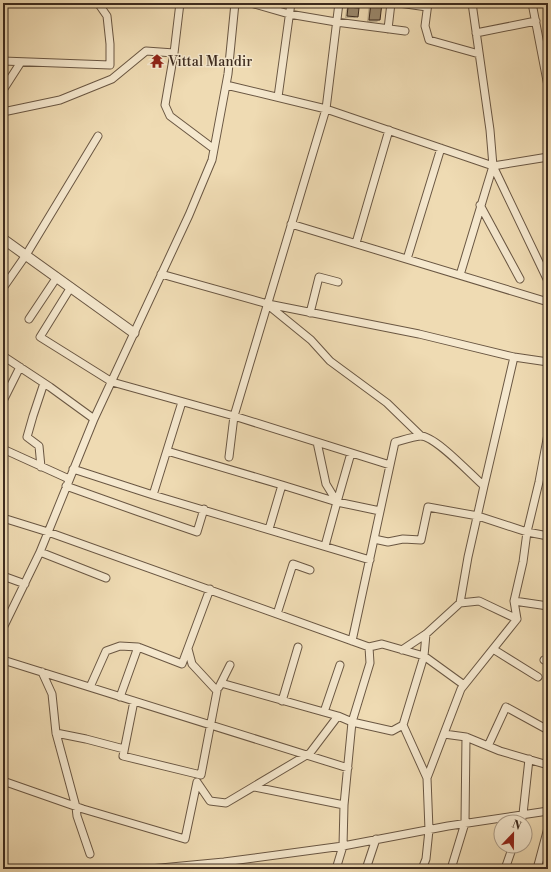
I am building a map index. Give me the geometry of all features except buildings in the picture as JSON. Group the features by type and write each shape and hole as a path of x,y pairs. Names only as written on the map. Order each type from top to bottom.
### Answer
{"street":[{"path":"3,61 110,64 108,16 98,3"},
{"path":"180,3 174,53 165,105 170,116 214,149"},
{"path":"3,628 40,552 67,482 74,469 94,419 189,215 212,160 226,85 235,3"},
{"path":"251,3 289,14 405,31"},
{"path":"278,97 291,3"},
{"path":"229,457 234,416 326,108 339,3"},
{"path":"388,28 391,3"},
{"path":"399,3 428,5 425,26 429,40 479,54"},
{"path":"472,3 490,130 493,166 548,281"},
{"path":"532,3 548,86"},
{"path":"476,33 536,21"},
{"path":"3,112 60,100 112,79 146,51 174,53"},
{"path":"3,90 21,62"},
{"path":"226,85 326,108 493,166 548,157"},
{"path":"356,243 389,130"},
{"path":"3,288 26,255 98,136"},
{"path":"407,258 442,148"},
{"path":"460,275 493,166"},
{"path":"480,205 520,279"},
{"path":"292,224 548,302"},
{"path":"4,241 134,332"},
{"path":"161,274 268,304 418,334 514,357 548,362"},
{"path":"29,319 57,277"},
{"path":"310,313 319,277 338,282"},
{"path":"71,287 40,337 112,382 234,416 390,465"},
{"path":"268,304 311,340 330,361 388,403 421,436 444,449 484,486"},
{"path":"3,356 94,419"},
{"path":"460,603 468,558 514,357"},
{"path":"3,401 20,367"},
{"path":"41,466 39,446 27,437 44,384"},
{"path":"153,495 182,402"},
{"path":"422,869 426,859 429,830 428,778 444,734 461,689 516,619 514,601 523,562 527,532 545,462 548,434"},
{"path":"352,641 395,442 421,436"},
{"path":"317,442 326,484 337,502"},
{"path":"3,449 41,466 67,482 138,512 197,532 204,509"},
{"path":"167,451 337,502 380,511"},
{"path":"325,546 351,453"},
{"path":"74,469 153,495 204,509 370,560"},
{"path":"269,529 282,485"},
{"path":"374,539 388,542 403,539 421,540 428,507 478,516 527,532 548,536"},
{"path":"3,518 48,532 210,589 369,647 382,644 424,656 464,685"},
{"path":"40,552 106,578"},
{"path":"277,614 293,564 310,570"},
{"path":"3,576 25,584"},
{"path":"90,688 106,651 120,646 138,647 182,664 210,589"},
{"path":"402,650 426,634 460,603 479,601 516,619"},
{"path":"514,601 548,606"},
{"path":"426,634 424,656 403,725 428,778"},
{"path":"120,697 138,647"},
{"path":"282,701 298,647"},
{"path":"336,869 343,846 344,805 352,722 370,663 369,647"},
{"path":"188,649 192,664 217,690"},
{"path":"493,649 538,677"},
{"path":"3,660 348,768"},
{"path":"324,712 340,664"},
{"path":"134,701 123,756 201,775 217,690 230,665"},
{"path":"42,672 52,694 56,733 76,807 77,816 90,854"},
{"path":"221,683 338,716 352,722 392,731 403,725"},
{"path":"488,746 506,707 548,730"},
{"path":"3,781 76,807 185,839 197,782 210,801 226,803 310,753 338,716"},
{"path":"56,733 124,749"},
{"path":"444,734 466,737 488,746 548,765"},
{"path":"450,869 465,823 466,737"},
{"path":"530,759 523,814 548,811"},
{"path":"254,787 344,805"},
{"path":"150,869 232,861 343,846 493,819"},
{"path":"537,869 548,828"},
{"path":"366,869 376,839"},
{"path":"505,869 510,854"},
{"path":"231,869 232,861"}],"place":[{"name":"Vittal Mandir","path":"157,61"}]}
